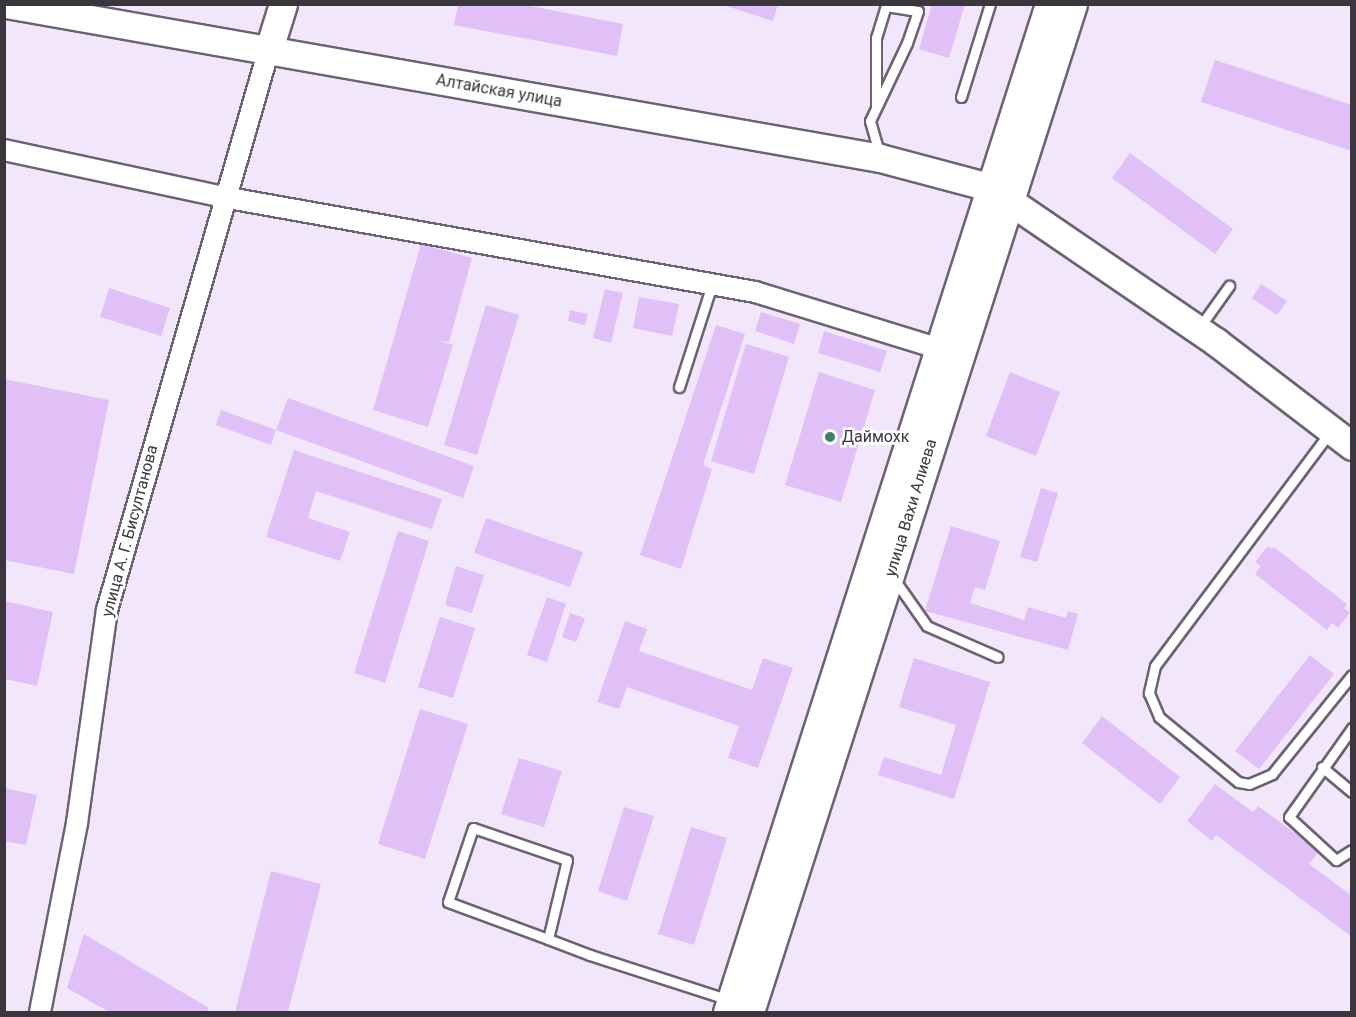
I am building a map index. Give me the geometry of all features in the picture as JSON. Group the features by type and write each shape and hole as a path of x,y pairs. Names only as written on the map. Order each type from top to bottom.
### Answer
{"main road":[{"name":"Алтайская улица","path":"6,4 880,158 998,193 1198,330 1341,438"},
{"path":"269,49 283,4"},
{"name":"улица Вахи Алиева","path":"736,1008 890,574 1049,4"},
{"name":"улица Вахи Алиева","path":"736,1008 940,349 998,193 1073,4"}],"street":[{"name":"улица А. Г. Бисултанова","path":"40,1012 77,823 107,610 223,197 269,49"},
{"path":"4,150 223,197 712,284 940,349"}],"lane":[{"path":"961,97 990,4"},
{"path":"876,107 876,38 886,6 918,11 876,107 870,120 880,158"},
{"path":"679,387 712,284"},
{"path":"1198,330 1229,286"},
{"path":"1341,438 1155,666 1149,693 1159,717 1238,782 1249,784 1272,774 1352,675"},
{"path":"890,574 927,626 999,657"},
{"path":"1352,728 1291,810 1290,820 1336,860 1352,850"},
{"path":"1322,767 1352,792"},
{"path":"548,939 567,860 473,828 448,902 548,939 736,1008"}],"building":[{"path":"458,4 520,4 623,24 617,56 454,25"},
{"path":"720,4 778,4 773,21"},
{"path":"932,4 965,4 949,58 919,49"},
{"path":"1215,60 1352,105 1352,151 1201,102"},
{"path":"1130,153 1233,229 1215,254 1112,178"},
{"path":"421,244 472,258 449,342 437,340 453,345 428,427 373,410"},
{"path":"1261,284 1287,301 1277,315 1252,298"},
{"path":"109,288 170,308 161,336 100,317"},
{"path":"605,289 623,293 611,343 593,338"},
{"path":"639,297 679,304 672,336 633,328"},
{"path":"486,305 519,315 477,455 444,445"},
{"path":"570,310 588,314 585,325 568,321"},
{"path":"761,312 800,324 794,344 755,331"},
{"path":"716,325 745,334 703,465 712,469 681,569 640,555"},
{"path":"824,331 887,351 880,372 818,353"},
{"path":"746,344 789,357 754,474 711,461"},
{"name":"Даймохк","path":"819,372 875,390 841,502 785,485"},
{"path":"1010,372 1060,392 1036,456 986,436"},
{"path":"4,379 109,400 74,574 4,560"},
{"path":"288,398 474,466 463,498 276,430"},
{"path":"221,410 276,430 271,445 216,425"},
{"path":"294,450 442,499 432,529 316,491 308,518 350,532 340,561 266,537"},
{"path":"1041,488 1058,493 1037,562 1020,557"},
{"path":"486,518 583,552 570,587 474,553"},
{"path":"951,526 1000,541 985,590 975,587 970,603 1024,620 1028,607 1066,618 1068,611 1078,614 1068,650 925,611"},
{"path":"398,531 429,541 385,683 354,673"},
{"path":"1267,547 1275,548 1347,604 1344,608 1350,613 1338,628 1332,623 1327,630 1255,574 1261,566 1255,562"},
{"path":"456,566 484,575 472,613 445,605"},
{"path":"547,597 566,604 547,662 527,655"},
{"path":"5,601 53,612 37,686 5,679"},
{"path":"570,613 585,618 576,642 562,637"},
{"path":"440,617 475,628 453,698 418,687"},
{"path":"625,621 647,629 639,651 752,690 763,658 793,668 758,768 728,758 739,726 627,687 619,709 597,702"},
{"path":"1310,655 1334,674 1259,769 1235,751"},
{"path":"914,658 990,682 954,799 878,775 884,757 941,775 956,725 899,707"},
{"path":"420,709 468,724 425,859 378,844"},
{"path":"1102,716 1180,777 1160,804 1082,743"},
{"path":"519,758 562,771 544,827 501,814"},
{"path":"1215,784 1253,812 1258,806 1319,851 1309,864 1352,896 1352,937 1216,835 1212,841 1187,821"},
{"path":"4,788 37,795 26,845 4,841"},
{"path":"624,807 654,816 627,901 598,891"},
{"path":"691,827 727,838 694,945 658,934"},
{"path":"271,871 321,884 288,1012 235,1012"},
{"path":"84,934 209,1008 206,1012 109,1012 67,988"}],"place":[{"name":"Даймохк","path":"830,437"}]}
